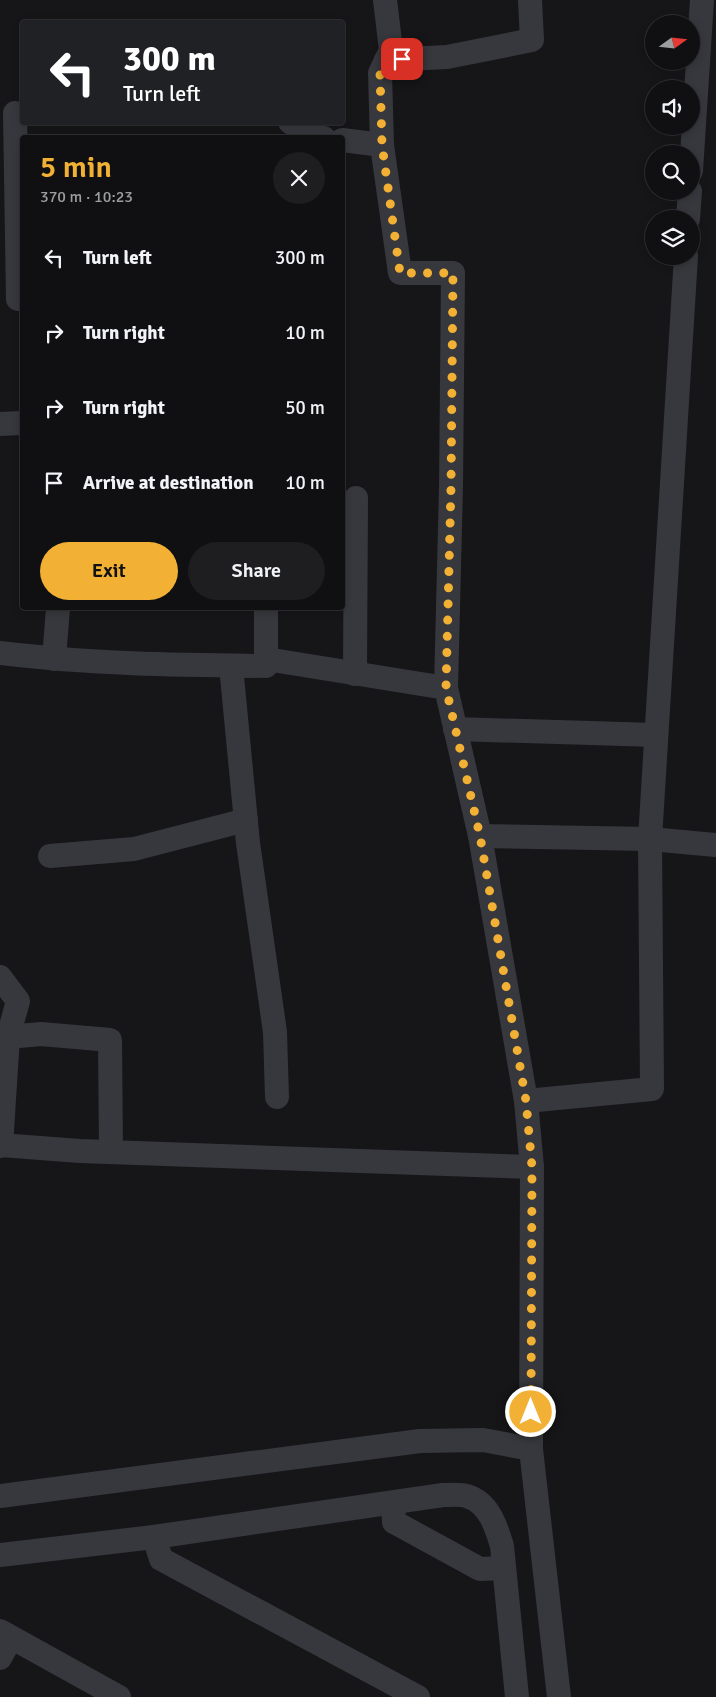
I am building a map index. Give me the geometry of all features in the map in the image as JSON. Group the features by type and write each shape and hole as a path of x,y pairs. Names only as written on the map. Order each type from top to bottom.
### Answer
{"street":[{"path":"385,0 391,50 380,73 382,145 400,273 453,273 451,487 446,688 480,836 526,1101 532,1167 531,1449 559,1697"},
{"path":"386,60 447,57 532,40 530,0"},
{"path":"693,145 702,0"},
{"path":"13,113 18,298 20,298"},
{"path":"295,125 313,135"},
{"path":"345,140 382,145"},
{"path":"526,1101 652,1089 650,840 685,265"},
{"path":"0,424 20,423"},
{"path":"355,674 356,498"},
{"path":"54,659 58,610"},
{"path":"0,652 54,659 152,665 266,666 266,610"},
{"path":"266,659 446,688"},
{"path":"231,666 248,843 275,1032 277,1097"},
{"path":"455,729 656,735"},
{"path":"50,856 134,849 246,820"},
{"path":"480,836 650,840 716,846"},
{"path":"0,977 18,1001 8,1037 0,1146 111,1152 532,1167"},
{"path":"8,1037 41,1034 110,1040 111,1152"},
{"path":"0,1496 420,1440 482,1440 531,1449"},
{"path":"0,1555 154,1537 443,1495 467,1496 489,1514 497,1529 502,1546 517,1697"},
{"path":"392,1503 394,1522 480,1569 503,1568"},
{"path":"154,1537 161,1559 418,1697"},
{"path":"4,1642 119,1697"}],"route":[{"path":"402,59 386,60 380,73 382,145 400,273 453,273 451,487 446,688 480,836 526,1101 532,1167 531,1412"}]}
